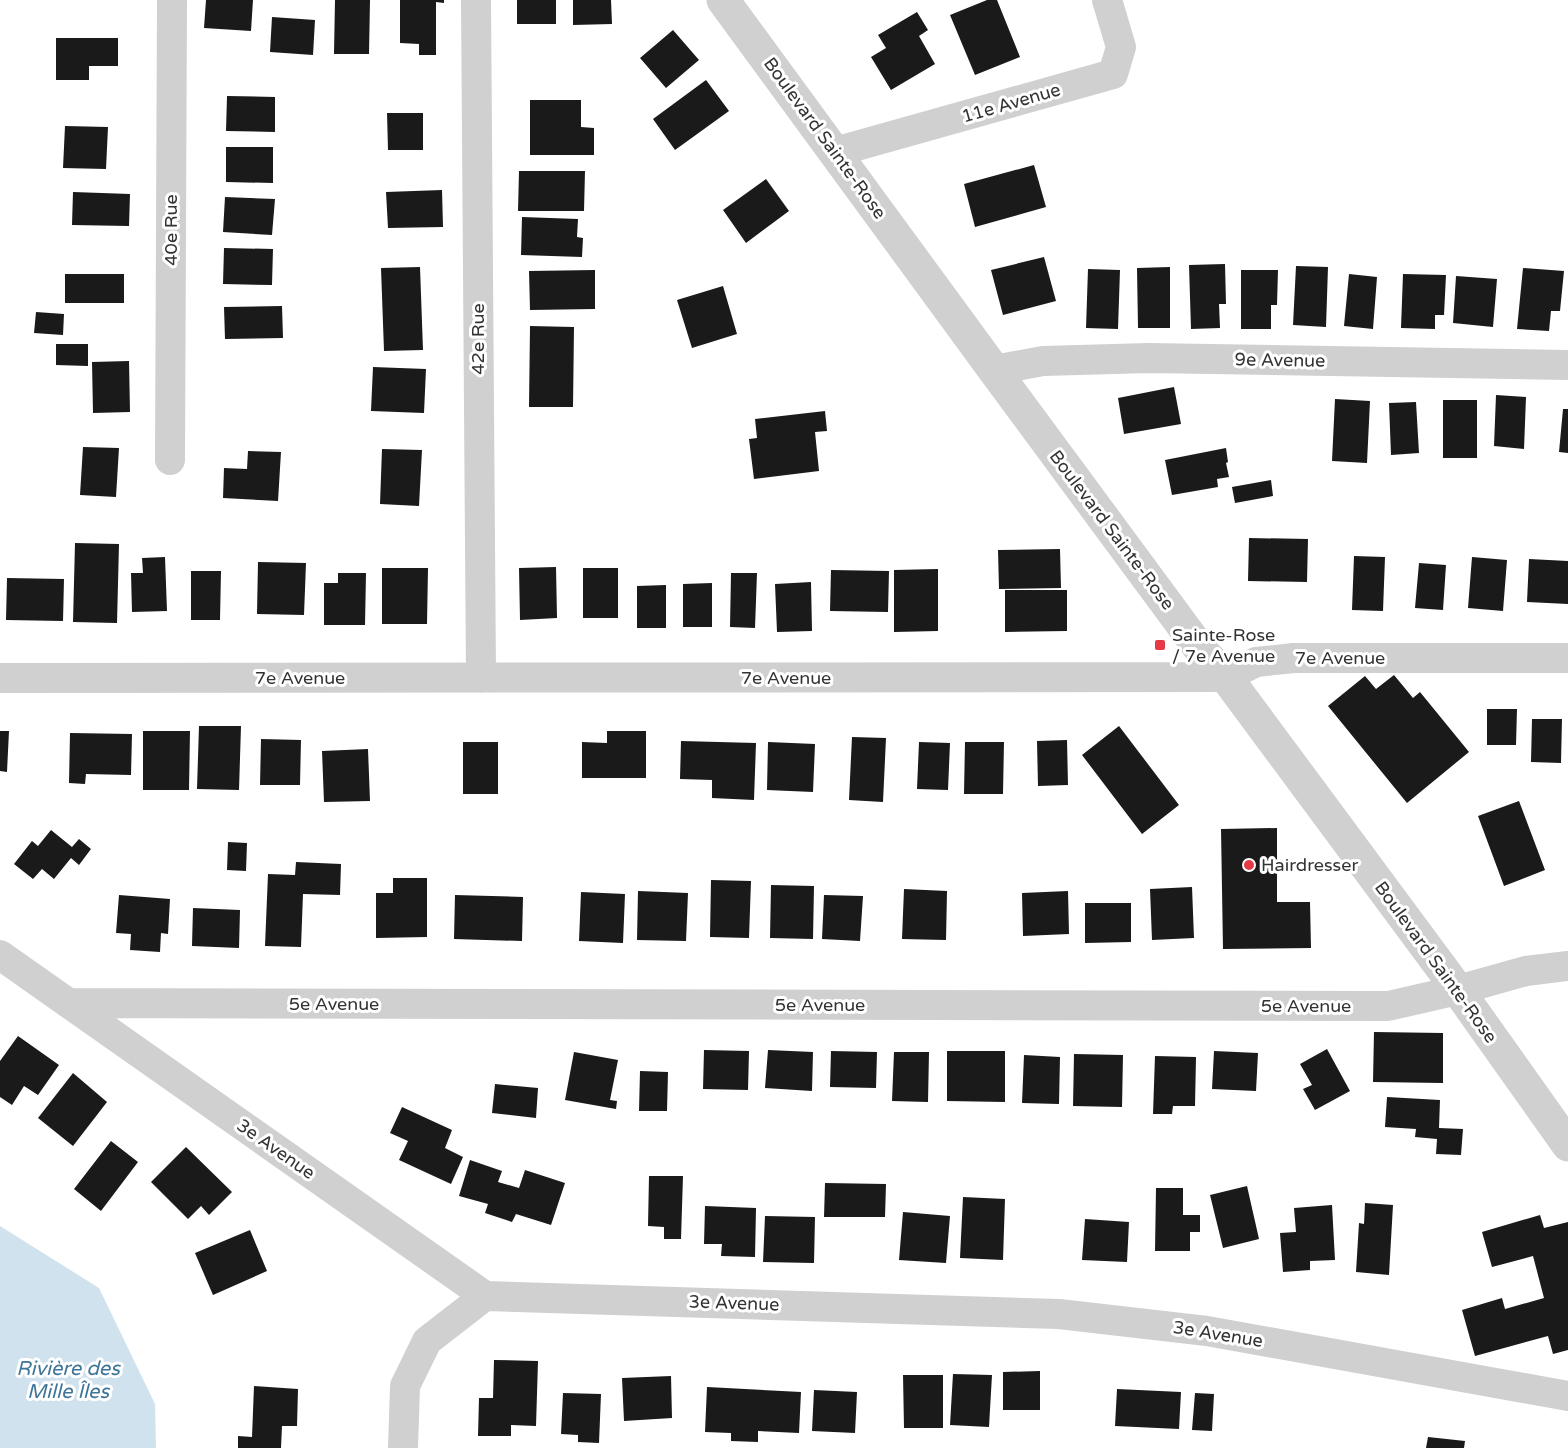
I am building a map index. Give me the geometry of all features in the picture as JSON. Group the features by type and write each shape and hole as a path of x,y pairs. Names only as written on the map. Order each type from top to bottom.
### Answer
{"street":[{"name":"40e Rue","path":"170,460 172,0"},
{"name":"42e Rue","path":"476,0 481,678"},
{"name":"Boulevard Sainte-Rose","path":"723,0 1200,648 1226,677 1458,990 1568,1145"},
{"name":"11e Avenue","path":"835,152 1113,74 1121,47 1107,0"},
{"name":"9e Avenue","path":"994,370 1043,361 1149,358 1568,365"},
{"name":"7e Avenue","path":"0,678 1226,677 1256,662 1294,658 1568,658"},
{"name":"3e Avenue","path":"0,955 485,1296 1059,1314 1207,1331 1568,1396"},
{"name":"5e Avenue","path":"68,1003 1388,1006 1526,971 1568,966"},
{"path":"403,1448 405,1386 427,1341 485,1296"}],"water":[{"name":"Rivière des Mille Îles","path":"0,1226 99,1288 155,1404 156,1448 0,1448"}],"building":[{"path":"206,0 253,0 251,31 204,28"},
{"path":"335,0 370,0 369,54 334,54"},
{"path":"400,0 444,0 444,3 436,2 436,55 419,55 419,44 400,43"},
{"path":"517,0 556,0 556,24 517,24"},
{"path":"573,0 611,0 612,24 573,25"},
{"path":"987,0 997,0 1020,57 975,75 950,15"},
{"path":"917,12 928,30 919,36 935,64 891,90 871,57 886,48 878,35"},
{"path":"272,17 315,20 313,55 270,52"},
{"path":"673,30 699,60 666,88 640,58"},
{"path":"56,38 118,38 118,66 89,66 89,80 56,80"},
{"path":"706,80 729,111 675,150 653,119"},
{"path":"227,96 275,97 275,132 226,131"},
{"path":"530,100 581,100 581,127 594,128 594,155 530,155"},
{"path":"387,113 423,113 423,150 388,150"},
{"path":"65,126 108,127 106,169 63,168"},
{"path":"226,147 273,147 273,183 226,182"},
{"path":"1034,165 1046,207 975,227 964,184"},
{"path":"519,171 585,171 584,211 518,211"},
{"path":"766,179 789,211 746,243 723,210"},
{"path":"442,190 443,227 388,228 386,192"},
{"path":"73,192 130,194 129,226 72,225"},
{"path":"225,197 275,199 272,235 223,232"},
{"path":"522,217 578,219 577,237 583,238 582,257 521,255"},
{"path":"224,248 273,249 272,285 223,284"},
{"path":"1044,257 1056,301 1003,315 991,270"},
{"path":"1225,264 1226,304 1219,304 1220,328 1191,329 1189,265"},
{"path":"1296,266 1328,267 1326,327 1293,325"},
{"path":"420,267 423,350 384,351 381,268"},
{"path":"1170,267 1170,328 1138,328 1137,268"},
{"path":"1523,268 1564,271 1560,311 1551,311 1549,331 1517,329"},
{"path":"1088,269 1120,270 1118,329 1086,328"},
{"path":"595,270 595,309 530,310 529,271"},
{"path":"1241,270 1278,270 1277,305 1271,305 1271,329 1241,329"},
{"path":"65,274 124,274 124,303 65,303"},
{"path":"1349,274 1377,277 1373,329 1344,326"},
{"path":"1403,274 1446,275 1444,315 1435,315 1435,329 1401,328"},
{"path":"1456,276 1497,279 1493,327 1453,323"},
{"path":"723,286 737,334 692,348 677,300"},
{"path":"282,306 283,338 225,339 224,307"},
{"path":"36,312 64,314 63,335 34,333"},
{"path":"530,326 574,327 573,407 529,407"},
{"path":"56,344 88,344 88,366 56,365"},
{"path":"129,361 130,412 93,413 92,362"},
{"path":"373,367 426,369 424,413 371,411"},
{"path":"1174,387 1181,424 1124,434 1118,398"},
{"path":"1496,395 1526,397 1524,449 1494,446"},
{"path":"1335,399 1370,401 1367,463 1332,461"},
{"path":"1443,400 1477,400 1477,458 1443,458"},
{"path":"1416,402 1419,453 1391,455 1389,403"},
{"path":"1563,409 1568,409 1568,453 1559,452"},
{"path":"825,411 827,431 815,432 819,471 754,479 749,439 757,438 755,419"},
{"path":"83,447 119,448 116,497 80,495"},
{"path":"1226,448 1229,477 1217,479 1218,487 1172,495 1165,460"},
{"path":"382,449 422,450 419,506 380,504"},
{"path":"248,451 281,452 278,501 223,498 224,468 247,469"},
{"path":"1271,480 1273,496 1235,503 1232,487"},
{"path":"1249,538 1308,539 1307,582 1248,581"},
{"path":"75,543 119,544 117,623 73,622"},
{"path":"1060,549 1061,588 999,589 998,550"},
{"path":"1354,556 1385,557 1383,611 1352,610"},
{"path":"165,557 167,611 132,612 131,573 143,573 142,558"},
{"path":"1472,557 1507,560 1503,611 1468,608"},
{"path":"1529,559 1568,561 1568,604 1527,602"},
{"path":"258,562 306,563 304,615 257,614"},
{"path":"1419,563 1446,565 1443,610 1415,608"},
{"path":"556,567 557,618 520,620 519,568"},
{"path":"382,568 428,568 427,624 382,624"},
{"path":"583,568 618,568 618,618 583,618"},
{"path":"938,569 938,631 894,632 894,570"},
{"path":"831,570 889,571 888,612 830,611"},
{"path":"191,571 221,571 220,620 191,620"},
{"path":"338,573 366,573 365,625 324,625 324,583 338,583"},
{"path":"731,573 757,573 755,628 730,627"},
{"path":"7,578 64,579 63,621 6,620"},
{"path":"811,582 812,631 777,632 775,584"},
{"path":"712,583 712,627 683,627 683,584"},
{"path":"666,585 666,628 637,628 637,586"},
{"path":"1005,590 1067,590 1067,631 1005,632"},
{"path":"1394,675 1413,698 1420,692 1469,752 1407,803 1328,706 1365,676 1376,689"},
{"path":"1487,709 1517,709 1516,745 1487,745"},
{"path":"1532,719 1562,719 1561,763 1531,762"},
{"path":"199,726 241,726 239,790 197,789"},
{"path":"1119,726 1179,805 1142,834 1082,755"},
{"path":"0,731 9,731 7,772 0,771"},
{"path":"143,731 190,731 189,790 143,790"},
{"path":"607,731 646,731 646,778 582,778 582,742 607,743"},
{"path":"70,733 132,734 131,775 86,774 85,784 69,783"},
{"path":"852,737 886,738 883,802 849,800"},
{"path":"261,739 301,740 300,785 260,785"},
{"path":"1067,740 1068,785 1038,786 1037,741"},
{"path":"681,741 756,743 754,800 712,798 712,780 680,779"},
{"path":"463,742 498,742 498,794 463,794"},
{"path":"768,742 815,744 813,792 767,790"},
{"path":"919,742 950,743 948,790 917,789"},
{"path":"965,742 1004,742 1003,794 964,794"},
{"path":"368,749 370,801 324,802 322,751"},
{"path":"1519,801 1545,870 1504,886 1478,816"},
{"name":"Hairdresser","path":"1277,828 1277,902 1310,902 1311,948 1223,949 1221,829"},
{"path":"51,830 72,847 79,839 91,849 79,865 71,858 54,879 42,869 33,879 14,864 32,841 38,846"},
{"path":"228,842 247,843 246,871 227,870"},
{"path":"296,862 341,864 340,895 303,894 301,947 265,946 268,874 295,875"},
{"path":"393,878 427,878 427,937 376,938 376,893 393,893"},
{"path":"711,880 751,881 749,938 710,937"},
{"path":"771,885 814,886 813,939 770,938"},
{"path":"1192,887 1194,938 1152,940 1150,889"},
{"path":"904,889 947,891 946,940 902,939"},
{"path":"638,891 688,893 686,941 637,940"},
{"path":"1068,891 1069,934 1023,936 1022,893"},
{"path":"581,892 625,894 623,943 579,941"},
{"path":"119,895 170,899 168,934 161,933 160,952 130,950 131,934 116,933"},
{"path":"455,895 523,897 522,941 454,939"},
{"path":"824,895 863,896 860,941 822,939"},
{"path":"1085,903 1131,903 1131,942 1085,943"},
{"path":"193,908 240,910 239,948 192,946"},
{"path":"1374,1032 1443,1033 1443,1083 1373,1082"},
{"path":"18,1036 59,1065 38,1095 24,1086 12,1105 0,1097 0,1061"},
{"path":"1327,1049 1350,1091 1315,1110 1303,1089 1312,1085 1300,1064"},
{"path":"704,1050 749,1051 748,1090 703,1089"},
{"path":"768,1050 813,1052 812,1091 765,1088"},
{"path":"831,1051 877,1052 876,1088 830,1087"},
{"path":"947,1051 1005,1051 1005,1102 947,1101"},
{"path":"1214,1051 1258,1053 1256,1091 1212,1089"},
{"path":"574,1052 618,1060 610,1100 617,1101 616,1109 565,1100"},
{"path":"894,1052 929,1052 928,1102 892,1101"},
{"path":"1074,1054 1123,1055 1122,1107 1073,1106"},
{"path":"1024,1055 1060,1057 1059,1104 1022,1103"},
{"path":"1155,1056 1196,1057 1195,1106 1173,1106 1172,1114 1153,1114"},
{"path":"640,1071 668,1072 667,1111 639,1111"},
{"path":"73,1073 107,1102 73,1146 38,1118"},
{"path":"495,1084 538,1088 536,1118 492,1113"},
{"path":"1387,1097 1440,1100 1439,1128 1463,1129 1461,1155 1436,1154 1437,1139 1415,1137 1416,1129 1385,1127"},
{"path":"402,1107 452,1130 445,1148 463,1157 451,1184 399,1160 408,1141 390,1133"},
{"path":"111,1141 138,1162 101,1211 74,1189"},
{"path":"186,1147 232,1192 209,1215 201,1206 188,1219 151,1182"},
{"path":"470,1160 502,1171 498,1182 519,1188 525,1170 565,1183 551,1225 516,1214 512,1222 485,1213 488,1204 459,1196"},
{"path":"649,1176 683,1176 681,1239 664,1239 664,1227 648,1226"},
{"path":"825,1183 886,1184 885,1217 824,1217"},
{"path":"1247,1186 1259,1239 1223,1248 1210,1195"},
{"path":"1156,1188 1183,1188 1183,1215 1200,1215 1200,1232 1190,1232 1190,1251 1155,1251"},
{"path":"963,1197 1005,1199 1003,1260 960,1258"},
{"path":"1365,1203 1393,1205 1389,1275 1356,1272 1359,1223 1364,1224"},
{"path":"1332,1205 1335,1260 1310,1261 1310,1270 1283,1272 1280,1233 1296,1232 1294,1208"},
{"path":"705,1206 756,1208 755,1257 721,1256 722,1244 704,1244"},
{"path":"903,1212 950,1216 946,1263 899,1260"},
{"path":"1540,1215 1544,1228 1568,1222 1568,1350 1553,1354 1548,1336 1475,1356 1462,1310 1502,1298 1505,1309 1544,1298 1533,1256 1492,1267 1482,1232"},
{"path":"765,1216 815,1217 814,1263 763,1262"},
{"path":"1085,1219 1129,1222 1127,1262 1082,1260"},
{"path":"250,1230 267,1271 213,1295 195,1253"},
{"path":"494,1360 538,1361 536,1426 511,1425 511,1436 478,1436 479,1398 493,1398"},
{"path":"1040,1371 1040,1410 1003,1410 1003,1372"},
{"path":"953,1374 992,1375 989,1427 950,1425"},
{"path":"903,1375 943,1375 943,1428 904,1428"},
{"path":"671,1376 672,1418 624,1421 622,1378"},
{"path":"254,1386 298,1389 297,1426 282,1426 281,1448 238,1448 238,1436 252,1437"},
{"path":"707,1387 801,1392 799,1433 758,1431 758,1442 731,1441 731,1433 705,1432"},
{"path":"1117,1389 1181,1392 1179,1429 1115,1426"},
{"path":"814,1390 857,1392 855,1433 812,1431"},
{"path":"563,1393 601,1394 599,1443 578,1442 578,1435 561,1434"},
{"path":"1195,1393 1214,1394 1212,1431 1192,1430"},
{"path":"1428,1437 1465,1441 1464,1448 1426,1448"}],"place":[{"name":"Sainte-Rose / 7e Avenue","path":"1160,645"},
{"name":"Hairdresser","path":"1249,865"}]}
